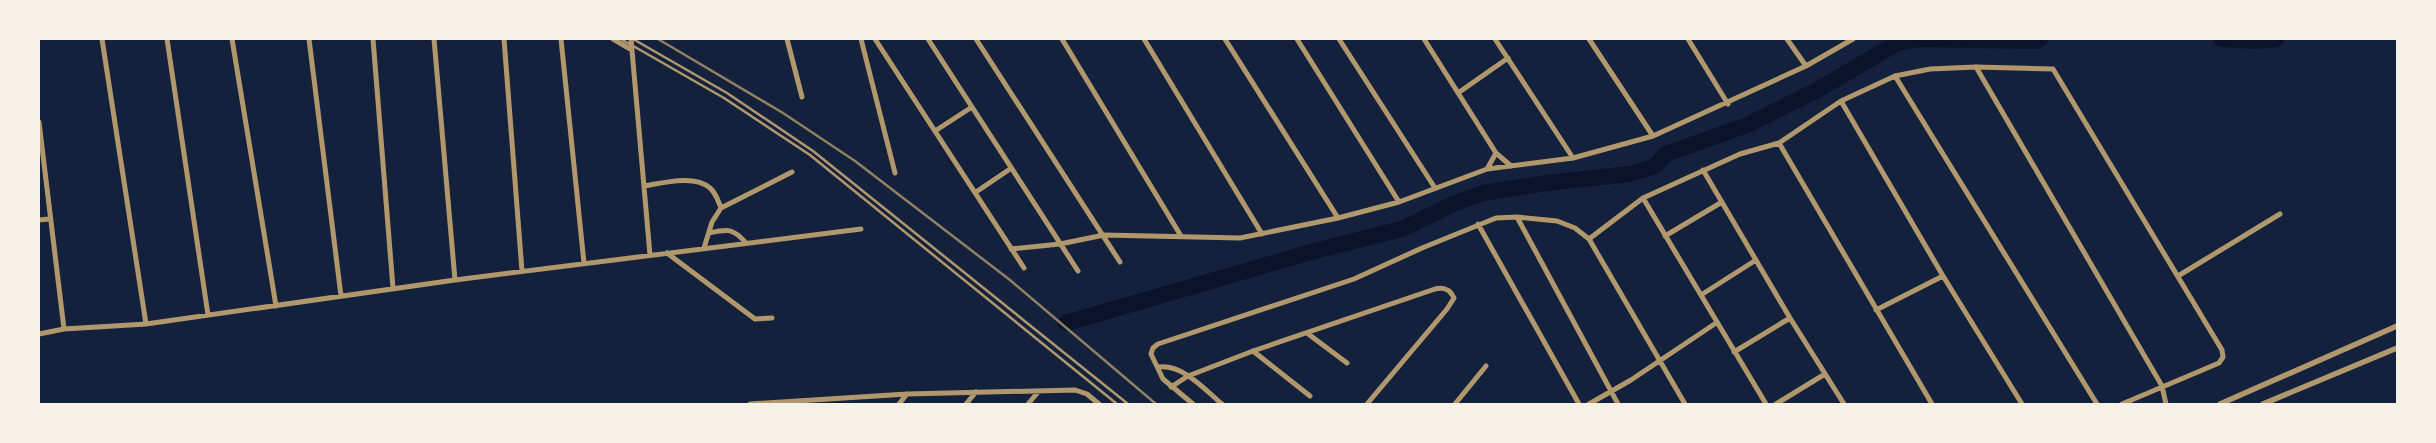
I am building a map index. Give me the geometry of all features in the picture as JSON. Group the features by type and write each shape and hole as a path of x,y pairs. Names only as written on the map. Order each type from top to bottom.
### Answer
{"street":[{"path":"102,39 146,324"},
{"path":"167,39 208,315"},
{"path":"232,39 276,306"},
{"path":"309,39 341,296"},
{"path":"373,39 393,288"},
{"path":"434,39 455,280"},
{"path":"504,39 522,271"},
{"path":"561,39 584,263"},
{"path":"613,39 632,43 650,255"},
{"path":"787,39 802,97"},
{"path":"860,39 895,174"},
{"path":"875,39 1024,268"},
{"path":"928,39 1010,169 1078,271"},
{"path":"976,39 1120,262"},
{"path":"1062,39 1181,236"},
{"path":"1144,39 1262,234"},
{"path":"1225,39 1338,218"},
{"path":"1297,39 1398,202"},
{"path":"1339,39 1435,188"},
{"path":"1424,39 1496,153 1511,166"},
{"path":"1495,39 1574,158"},
{"path":"1589,39 1653,136"},
{"path":"1688,39 1728,104"},
{"path":"1787,39 1806,66"},
{"path":"1011,249 1060,244 1104,235 1240,238 1338,218 1398,202 1487,168 1574,158 1653,136 1728,104 1806,66 1853,39"},
{"path":"1458,93 1508,58"},
{"path":"1976,67 2162,386 2166,404"},
{"path":"1589,239 1643,198 1740,154 1779,143 1841,100 1895,76 1930,69 1976,67 2053,70 2222,350 2223,357 2219,363 2122,404"},
{"path":"1895,76 2097,404"},
{"path":"1841,100 1942,276 2022,404"},
{"path":"935,131 972,107"},
{"path":"39,122 49,219 64,329"},
{"path":"1779,143 1932,404"},
{"path":"1487,168 1496,153"},
{"path":"976,192 1010,169"},
{"path":"1704,170 1790,318 1844,404"},
{"path":"704,248 715,215 721,208 792,172"},
{"path":"644,186 697,182 709,186 721,208"},
{"path":"1643,198 1766,404"},
{"path":"1665,236 1722,202"},
{"path":"2178,276 2280,214"},
{"path":"1517,217 1618,404"},
{"path":"1193,404 1164,379 1159,366 1151,354 1153,348 1165,341 1354,279 1478,224 1496,218 1517,217 1557,221 1575,228 1589,239 1685,404"},
{"path":"39,220 49,219"},
{"path":"1478,224 1579,404"},
{"path":"39,334 64,329 146,324 393,288 861,229"},
{"path":"709,233 724,230 737,232 746,243"},
{"path":"667,253 755,319 772,318"},
{"path":"1701,295 1756,260"},
{"path":"1876,310 1942,276"},
{"path":"1171,387 1188,376 1253,351 1441,288 1451,292 1454,298 1446,309 1367,404"},
{"path":"1734,352 1790,318"},
{"path":"1589,404 1660,361 1716,323"},
{"path":"2220,404 2397,326"},
{"path":"1307,333 1347,363"},
{"path":"2263,404 2397,348"},
{"path":"1253,351 1310,396"},
{"path":"1159,366 1173,368 1188,376 1222,404"},
{"path":"1455,404 1486,366"},
{"path":"1776,404 1825,374"},
{"path":"750,404 907,394 1075,390 1087,394 1098,404"},
{"path":"1028,404 1039,391"},
{"path":"966,404 976,392"},
{"path":"899,404 907,394"}],"lane":[{"path":"621,39 632,43 727,94 813,150 1128,404"},
{"path":"632,43 724,98 810,155 1117,404"}],"waterway":[{"path":"1066,323 1311,252 1402,229 1453,204 1483,193 1546,183 1630,174 1655,166 1666,154 1747,125 1821,88 1897,43 1919,39 2036,41 2040,39"},
{"path":"2221,39 2255,41 2276,39"}],"railway":[{"path":"658,39 783,113 855,161 1010,280 1156,404"}]}
